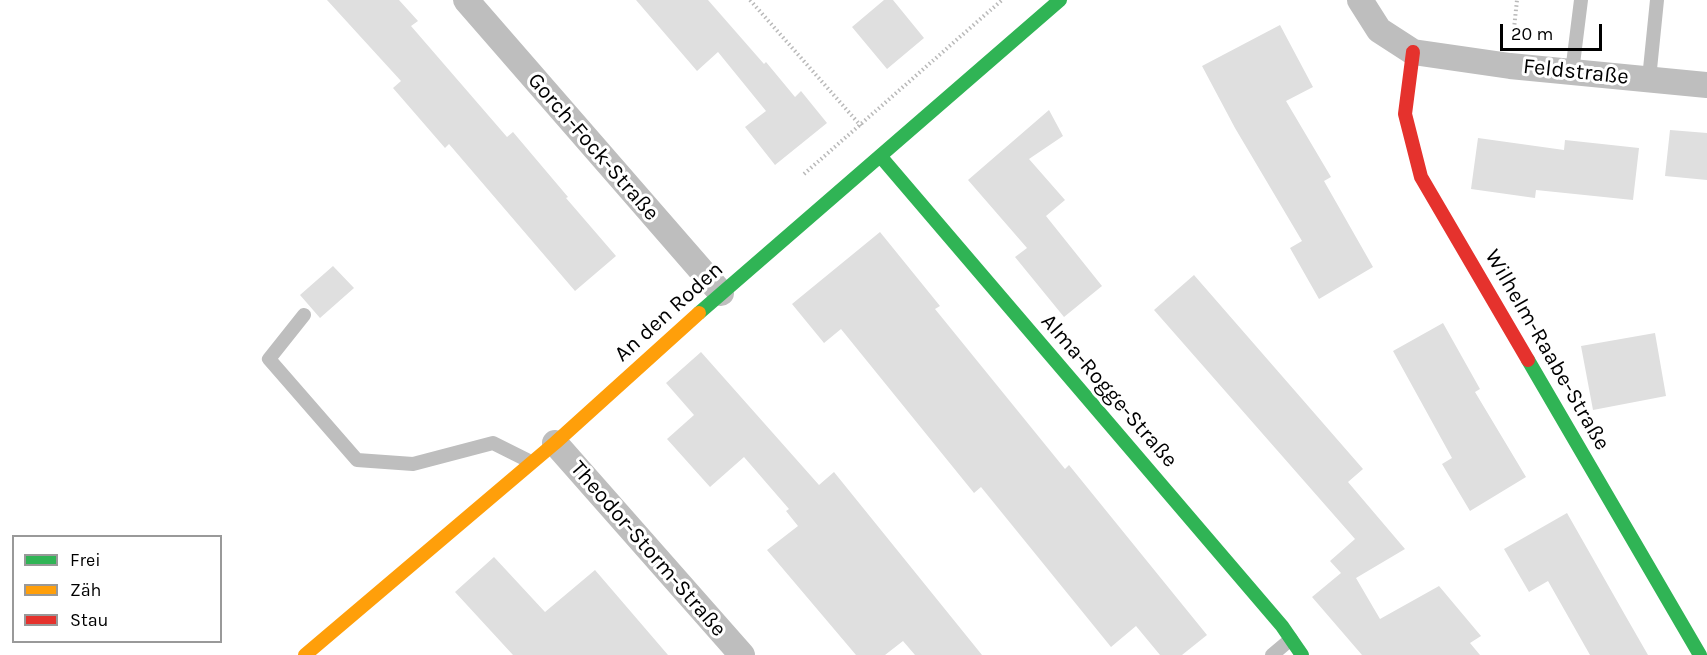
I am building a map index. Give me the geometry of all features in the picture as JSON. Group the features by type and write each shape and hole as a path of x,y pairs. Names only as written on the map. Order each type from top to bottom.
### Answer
{"street":[{"name":"Gorch-Fock-Straße","path":"466,0 720,294"},
{"name":"An den Roden","path":"305,655 555,443 720,294 1060,0"},
{"name":"Feldstraße","path":"1360,0 1378,30 1413,52 1509,66 1707,85"},
{"name":"Wilhelm-Raabe-Straße","path":"1413,52 1404,114 1421,177 1700,655"},
{"name":"Alma-Rogge-Straße","path":"881,157 1274,617 1302,655"},
{"name":"Theodor-Storm-Straße","path":"555,443 742,655"}],"lane":[{"path":"1572,72 1581,0"},
{"path":"1649,79 1657,0"},
{"path":"304,315 269,359 357,460 413,464 494,443 531,462"},
{"path":"1272,655 1291,639"}],"path":[{"path":"750,0 861,126 881,157"},
{"path":"1509,66 1517,0"}],"building":[{"path":"327,0 399,0 418,21 411,26 507,137 513,132 616,256 575,291 449,144 445,148 393,88 401,81"},
{"path":"636,0 708,0 795,97 801,91 827,123 775,165 745,127 766,111 718,52 697,71"},
{"path":"884,0 893,0 924,38 887,69 852,27"},
{"path":"1280,25 1313,87 1286,101 1331,177 1324,181 1373,267 1319,299 1290,248 1302,241 1235,128 1202,66"},
{"path":"1049,110 1063,136 1029,159 1065,200 1046,216 1102,286 1064,317 1015,257 1027,248 968,180"},
{"path":"1670,130 1707,133 1707,180 1665,176"},
{"path":"1478,138 1564,150 1565,140 1639,148 1633,200 1536,190 1535,198 1471,189"},
{"path":"880,232 940,306 935,309 1065,469 1069,465 1207,635 1182,655 1160,655 1136,626 1111,647 981,487 974,493 841,329 824,343 792,304"},
{"path":"333,266 354,288 320,318 300,295"},
{"path":"1194,275 1363,469 1348,482 1405,549 1356,578 1380,619 1439,586 1481,636 1470,643 1480,655 1362,655 1312,597 1341,573 1330,561 1355,539 1154,310"},
{"path":"1443,323 1480,389 1475,392 1526,477 1470,511 1442,464 1452,458 1393,351"},
{"path":"1655,333 1666,396 1593,410 1581,346"},
{"path":"701,352 819,485 834,472 982,655 915,655 903,641 885,655 856,655 767,550 798,526 786,511 789,509 744,457 710,487 667,439 694,415 666,383"},
{"path":"1567,513 1648,655 1590,655 1548,581 1529,592 1504,549"},
{"path":"494,557 545,612 595,570 668,655 513,655 455,592"}],"traffic: fast":[{"path":"699,313 1060,0"},
{"path":"881,157 1282,626 1302,655"},
{"path":"1528,360 1700,655"}],"traffic: slow":[{"path":"305,655 555,443 699,313"}],"traffic: jam":[{"path":"1413,52 1405,114 1421,177 1528,360"}]}
